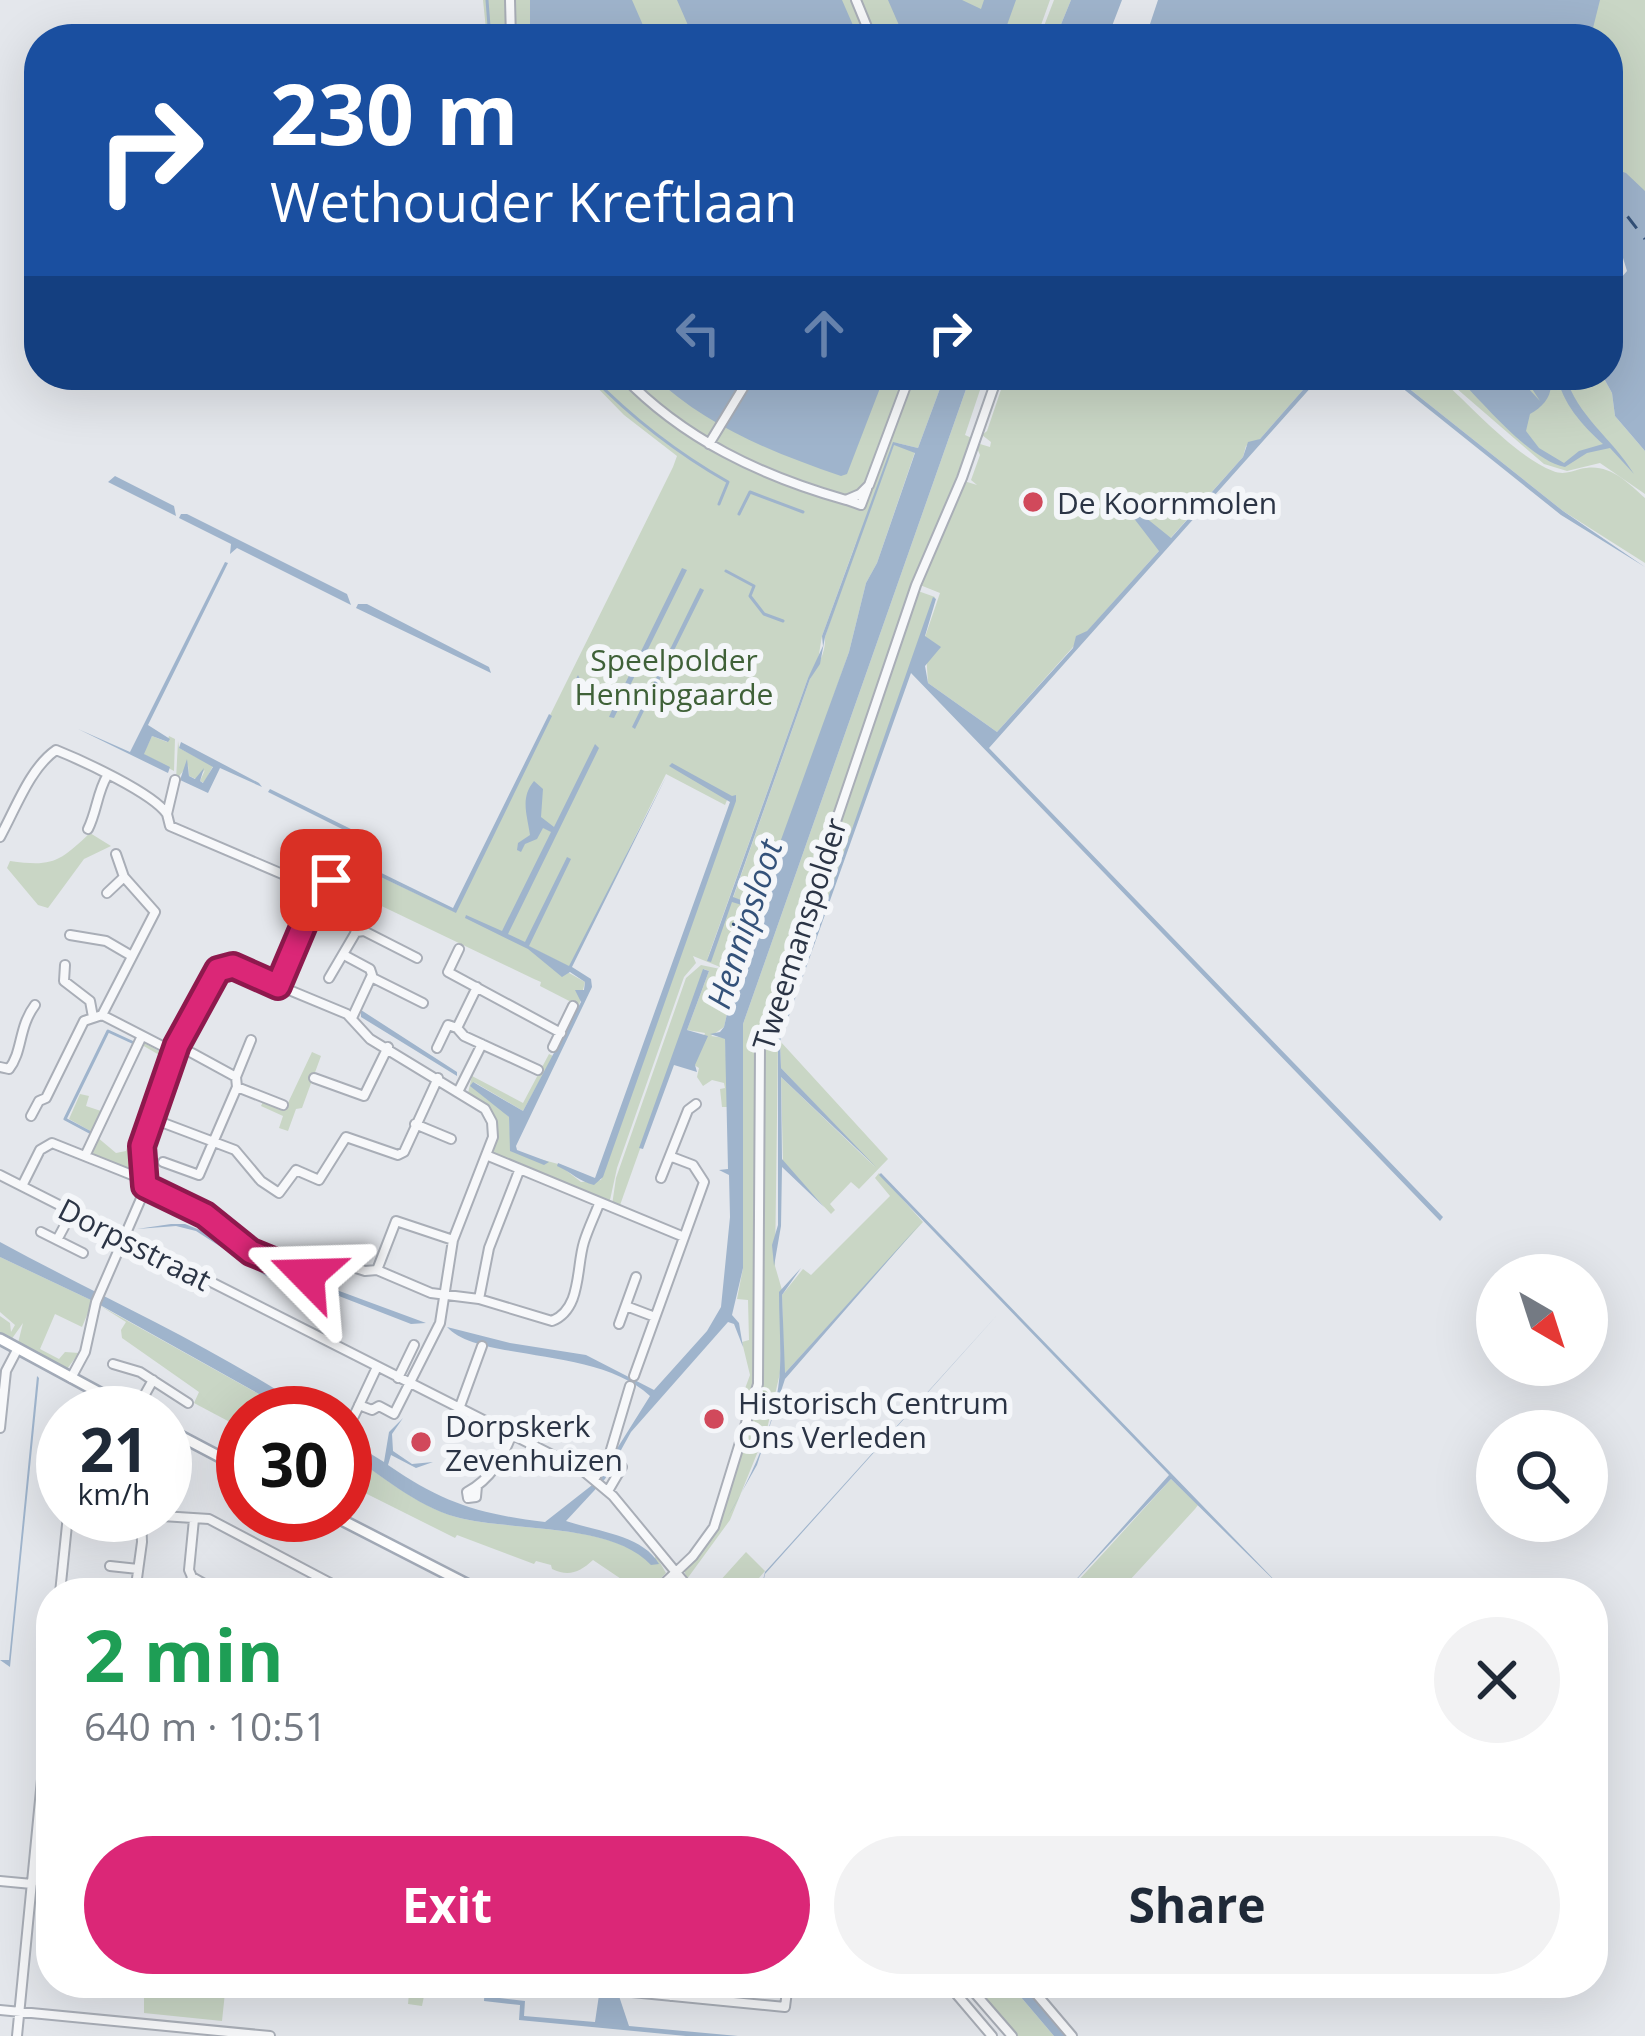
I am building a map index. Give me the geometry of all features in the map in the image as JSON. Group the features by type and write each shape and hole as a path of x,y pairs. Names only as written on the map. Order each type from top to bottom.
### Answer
{"main road":[{"path":"0,1339 85,1386"},
{"path":"372,1535 455,1578"}],"street":[{"path":"638,390 665,416 709,444 760,470 861,505 904,390"},
{"path":"709,444 742,390"},
{"name":"Tweemanspolder","path":"670,1578 714,1527 758,1384 760,1046 916,585 962,478 993,390"},
{"path":"846,500 868,485"},
{"path":"0,837 33,773 51,751 61,752 162,806 170,826 317,886 329,880 341,883 344,889 333,913 352,923 356,932"},
{"path":"88,829 107,776"},
{"path":"167,814 175,780"},
{"path":"31,1117 46,1098 81,1026 97,1016 154,912 124,878 116,854"},
{"path":"107,892 124,878"},
{"path":"278,986 317,886"},
{"path":"356,932 364,931 417,958"},
{"path":"329,978 356,932"},
{"path":"70,935 106,940 130,955"},
{"path":"459,949 448,973 560,1033"},
{"path":"344,956 370,969 371,977 352,1018"},
{"path":"65,965 64,981 90,1001 97,1016 174,1052"},
{"path":"70,1378 85,1352 97,1299 145,1186 142,1146 174,1052 225,965 352,1018 367,1036 438,1078 491,1117 493,1137 453,1240 440,1323 394,1414 380,1406 372,1410"},
{"path":"371,977 423,1003"},
{"path":"457,1028 477,987"},
{"path":"0,1067 9,1069 15,1061 21,1024 34,1005"},
{"path":"553,1047 573,1006"},
{"path":"437,1048 448,1025 538,1070"},
{"path":"86,1154 141,1038"},
{"path":"163,1162 199,1175 251,1040"},
{"path":"458,1092 482,1044"},
{"path":"314,1078 364,1096 388,1047"},
{"path":"192,1053 283,1105"},
{"path":"153,1119 235,1150 260,1180 279,1193 296,1170 319,1180 340,1141 356,1138 398,1155 404,1152 438,1078"},
{"path":"661,1178 688,1110 696,1104"},
{"path":"415,1124 452,1139"},
{"path":"22,1186 46,1144 59,1144 132,1175 142,1174"},
{"path":"486,1155 684,1238"},
{"path":"602,1484 632,1381 704,1179 692,1165 672,1157"},
{"path":"479,1299 489,1248 519,1171"},
{"name":"Dorpsstraat","path":"0,1175 602,1484 680,1578"},
{"path":"145,1186 205,1215 251,1252 307,1275"},
{"path":"313,1254 376,1270 431,1293 479,1299 552,1322 562,1317 582,1270 582,1248 599,1204"},
{"path":"57,1240 72,1212"},
{"path":"376,1270 396,1221 453,1240"},
{"path":"40,1232 82,1253"},
{"path":"619,1324 636,1277"},
{"path":"626,1306 655,1317"},
{"path":"398,1378 414,1346"},
{"path":"459,1408 482,1346"},
{"path":"0,1427 6,1371 17,1350"},
{"path":"113,1364 162,1386"},
{"path":"368,1386 376,1367"},
{"path":"150,1386 153,1380"},
{"path":"477,1486 502,1460 512,1434"},
{"path":"602,1484 622,1466"},
{"path":"192,1577 194,1519 209,1520 320,1578"},
{"path":"62,1578 65,1542"},
{"path":"138,1578 142,1542"},
{"path":"110,1566 139,1569"},
{"path":"17,2036 36,1844"},
{"path":"0,1881 32,1884"},
{"path":"694,1998 785,2007 786,1998"},
{"path":"959,1998 992,2036"},
{"path":"979,1998 1012,2036"},
{"path":"1040,1998 1072,2036"},
{"path":"0,2010 270,2036"}],"green space":[{"path":"483,0 1050,0 1041,24 485,24"},
{"path":"1054,0 1071,0 1061,24 1045,24"},
{"path":"1561,0 1645,0 1645,240 1623,213 1623,24 1555,24"},
{"name":"Speelpolder Hennipgaarde","path":"600,390 939,390 918,448 897,443 915,452 866,583 849,652 760,906 733,898 823,654 858,537 822,636 818,660 808,678 707,960 732,901 759,911 741,953 724,1027 711,1036 725,1038 729,1107 722,1107 724,1083 712,1080 703,1086 697,1077 699,1068 694,1065 705,1033 687,1030 709,971 704,969 619,1208 612,1205 616,1178 686,978 701,965 730,971 693,956 696,963 684,977 617,1168 610,1200 605,1202 496,1157 492,1151 497,1123 488,1107 468,1093 472,1076 523,1103 549,1054 553,1056 523,1111 474,1082 509,1117 511,1151 558,1164 581,1182 601,1180 733,797 729,795 725,805 666,774 570,969 534,953 585,982 579,1006 540,986 541,982 346,889 352,866 359,861 366,870 453,911 677,456"},
{"path":"966,390 980,390 965,435 974,439 916,577 757,1046 756,1384 751,1399 743,1394 750,1375 742,1342 749,1340 748,1300 737,1299 743,1268 743,1024"},
{"path":"1001,390 1303,390 1260,439 1246,446 1243,457 997,732 928,683 925,637 940,593 920,585 964,481 977,485 971,480 980,455 977,448 980,444 990,447 991,442 982,435"},
{"path":"1411,390 1452,390 1508,441 1553,471 1599,468 1623,479 1645,498 1645,563 1563,511"},
{"path":"1458,390 1610,390 1615,416 1645,451 1645,494 1600,463 1567,471 1544,464"},
{"path":"918,591 935,597 778,1041 775,1266 782,1290 780,1373 767,1429 730,1520 687,1578 684,1570 705,1546 762,1377 761,1058 771,1014"},
{"path":"152,736 167,742 169,736 175,739 174,771 143,754"},
{"path":"178,741 179,748 213,766 204,783 200,781 205,770 196,779 189,776 188,765 176,780"},
{"path":"90,833 111,846 84,859 48,908 38,905 7,868 10,861 54,860"},
{"path":"780,1041 888,1159 859,1189 851,1182 830,1204 835,1210 831,1214 783,1163 781,1077 875,1167 781,1068"},
{"path":"144,1043 170,1057 138,1138 134,1173 94,1156 92,1148 97,1137 116,1153 126,1151 168,1060 138,1046"},
{"path":"312,1052 321,1056 302,1108 296,1109 288,1131 279,1128 283,1116 261,1106 264,1099 287,1105"},
{"path":"80,1094 89,1096 86,1106 101,1111 94,1133 69,1119"},
{"path":"879,1173 923,1222 784,1374 782,1295 803,1269 811,1275 890,1196 875,1178"},
{"path":"0,1257 93,1301 82,1327 55,1314 40,1349 59,1359 65,1352 79,1353 67,1369 18,1343 23,1323 11,1340 0,1332 0,1316 10,1323 11,1332 15,1325 0,1312"},
{"path":"99,1305 244,1386 216,1386 216,1415 194,1403 199,1392 122,1338 126,1322"},
{"path":"372,1470 441,1512 612,1541 651,1564 656,1556 666,1573 661,1578 620,1578 593,1560 564,1573 551,1565 534,1564 455,1538 372,1496"},
{"path":"1171,1479 1198,1505 1132,1578 1081,1578"},
{"path":"746,1552 765,1571 759,1578 723,1578"},
{"path":"144,1998 224,1998 222,2021 144,2013"},
{"path":"409,1998 424,1998 422,2006 408,2004"},
{"path":"985,1998 1022,1998 1054,2036 1014,2036"}],"water":[{"path":"530,0 632,0 642,24 530,24"},
{"path":"677,0 842,0 852,24 687,24"},
{"path":"888,0 962,0 981,9 984,0 1016,0 1007,24 898,24"},
{"path":"1071,0 1122,0 1113,24 1061,24"},
{"path":"1158,0 1600,0 1594,24 1150,24"},
{"path":"1623,172 1645,191 1645,451 1615,416 1610,390 1623,390 1623,276 1627,271"},
{"path":"670,390 879,390 847,474 841,476 740,436"},
{"path":"939,390 966,390 743,1024 743,1268 732,1315 739,1323 743,1347 734,1324 728,1322 631,1432 605,1479 566,1521 630,1540 659,1564 651,1565 634,1551 587,1535 479,1522 441,1512 372,1470 372,1455 384,1462 389,1432 403,1418 392,1434 393,1451 412,1464 433,1462 416,1468 391,1455 388,1465 462,1505 545,1522 596,1482 650,1396 600,1369 484,1346 447,1327 586,1355 654,1390 707,1331 721,1307 730,1217 729,1175 719,1170 728,1169 725,1039 710,1034 724,1027 741,953 758,910 732,902 711,962 707,961 808,678 823,646 822,636 893,442 918,448","holes":["894,445 915,453 866,583 849,652 757,906 733,897 810,679 820,664 825,637"]},
{"path":"1303,390 1309,390 989,748 1443,1217 1440,1221 911,673 780,1041 781,1068 876,1167 781,1077 782,1159 824,1207 782,1167 781,1226 774,1266 778,1041 933,597 925,636 941,647 925,666 928,683 997,732 1073,648 1076,636 1087,631 1159,551 1126,508 1130,505 1171,538 1243,457 1248,442 1260,439"},
{"path":"1405,390 1411,390 1563,511 1645,567 1561,515"},
{"path":"1469,390 1530,390 1540,401 1533,390 1550,390 1544,403 1530,414 1526,431 1539,448 1564,463 1579,451 1603,444 1568,404 1562,390 1571,390 1634,474 1610,448 1587,453 1565,467 1551,462"},
{"path":"115,476 174,506 176,516 108,482"},
{"path":"181,514 347,594 351,605 237,548 230,554 231,544 179,518"},
{"path":"225,562 148,725 170,739 152,736 144,754 170,767 168,773 78,729 130,752"},
{"path":"682,568 687,570 614,718 609,717 616,701 578,682 573,684 578,675 618,698"},
{"path":"700,588 704,590 635,729 632,727"},
{"path":"367,604 489,667 491,673 356,608"},
{"path":"549,714 456,913 366,870 367,866 453,908"},
{"path":"181,742 262,787 220,768 208,793 180,780 187,759 189,776 195,779 204,768 203,783 213,767 179,748"},
{"path":"595,744 599,748 508,934 525,942 567,857 571,859 529,946 569,966 666,777 572,967 591,979 592,987 516,1146 549,1162 544,1165 510,1151 509,1117 470,1086 473,1082 523,1111 581,1002 575,990 584,990 585,982 570,972 562,977 528,949 465,918 502,931 551,832 543,828 537,839 525,844 521,852 517,850 518,843 530,835 526,806 530,787 534,781 543,789 541,817 554,827"},
{"path":"672,763 736,795 736,801 603,1177 594,1185 558,1163 595,1178 730,802 669,766"},
{"path":"268,792 359,833 342,873 334,877 354,835"},
{"path":"703,969 709,971 687,1030 708,1036 695,1065 697,1072 674,1065 643,1149 639,1148"},
{"path":"361,1010 457,1072 457,1076 361,1017"},
{"path":"879,1175 1272,1578 1171,1479 1077,1578 1169,1475"},
{"path":"921,1223 785,1379 757,1465 739,1496 775,1407 780,1368 779,1292 801,1268 782,1295 785,1373"},
{"path":"171,1224 205,1232 263,1271 304,1278 426,1323 411,1324 326,1291 266,1276 196,1231 176,1226 137,1229"},
{"path":"0,1242 269,1386 245,1386 93,1301 0,1257"},
{"path":"999,1313 764,1578 765,1572"},
{"path":"36,1386 10,1667 0,1660 9,1660"},
{"path":"599,1998 620,1998 629,2026 738,2036 686,2036 519,2020 520,2005 484,2001 525,2001 524,2016 595,2022"},
{"path":"1022,1998 1034,1998 1066,2036 1054,2036"}],"waterway":[{"path":"487,0 489,24"},
{"path":"605,390 655,433 728,482 719,504"},
{"path":"739,514 750,492 803,512"},
{"path":"726,571 754,586 750,596 764,614 783,621"},
{"path":"95,1135 65,1119 108,1031 134,1043"}],"ferry route":[{"path":"1623,211 1645,239"}],"place":[{"name":"De Koornmolen","path":"1033,502"},
{"name":"Historisch Centrum Ons Verleden","path":"714,1419"},
{"name":"Dorpskerk Zevenhuizen","path":"421,1442"}],"route":[{"path":"307,1275 251,1252 205,1215 145,1186 140,1154 170,1076 174,1052 218,970 233,966 278,986 317,886 331,880"}],"water label":[{"name":"Hennipsloot","path":"744,924"}]}
